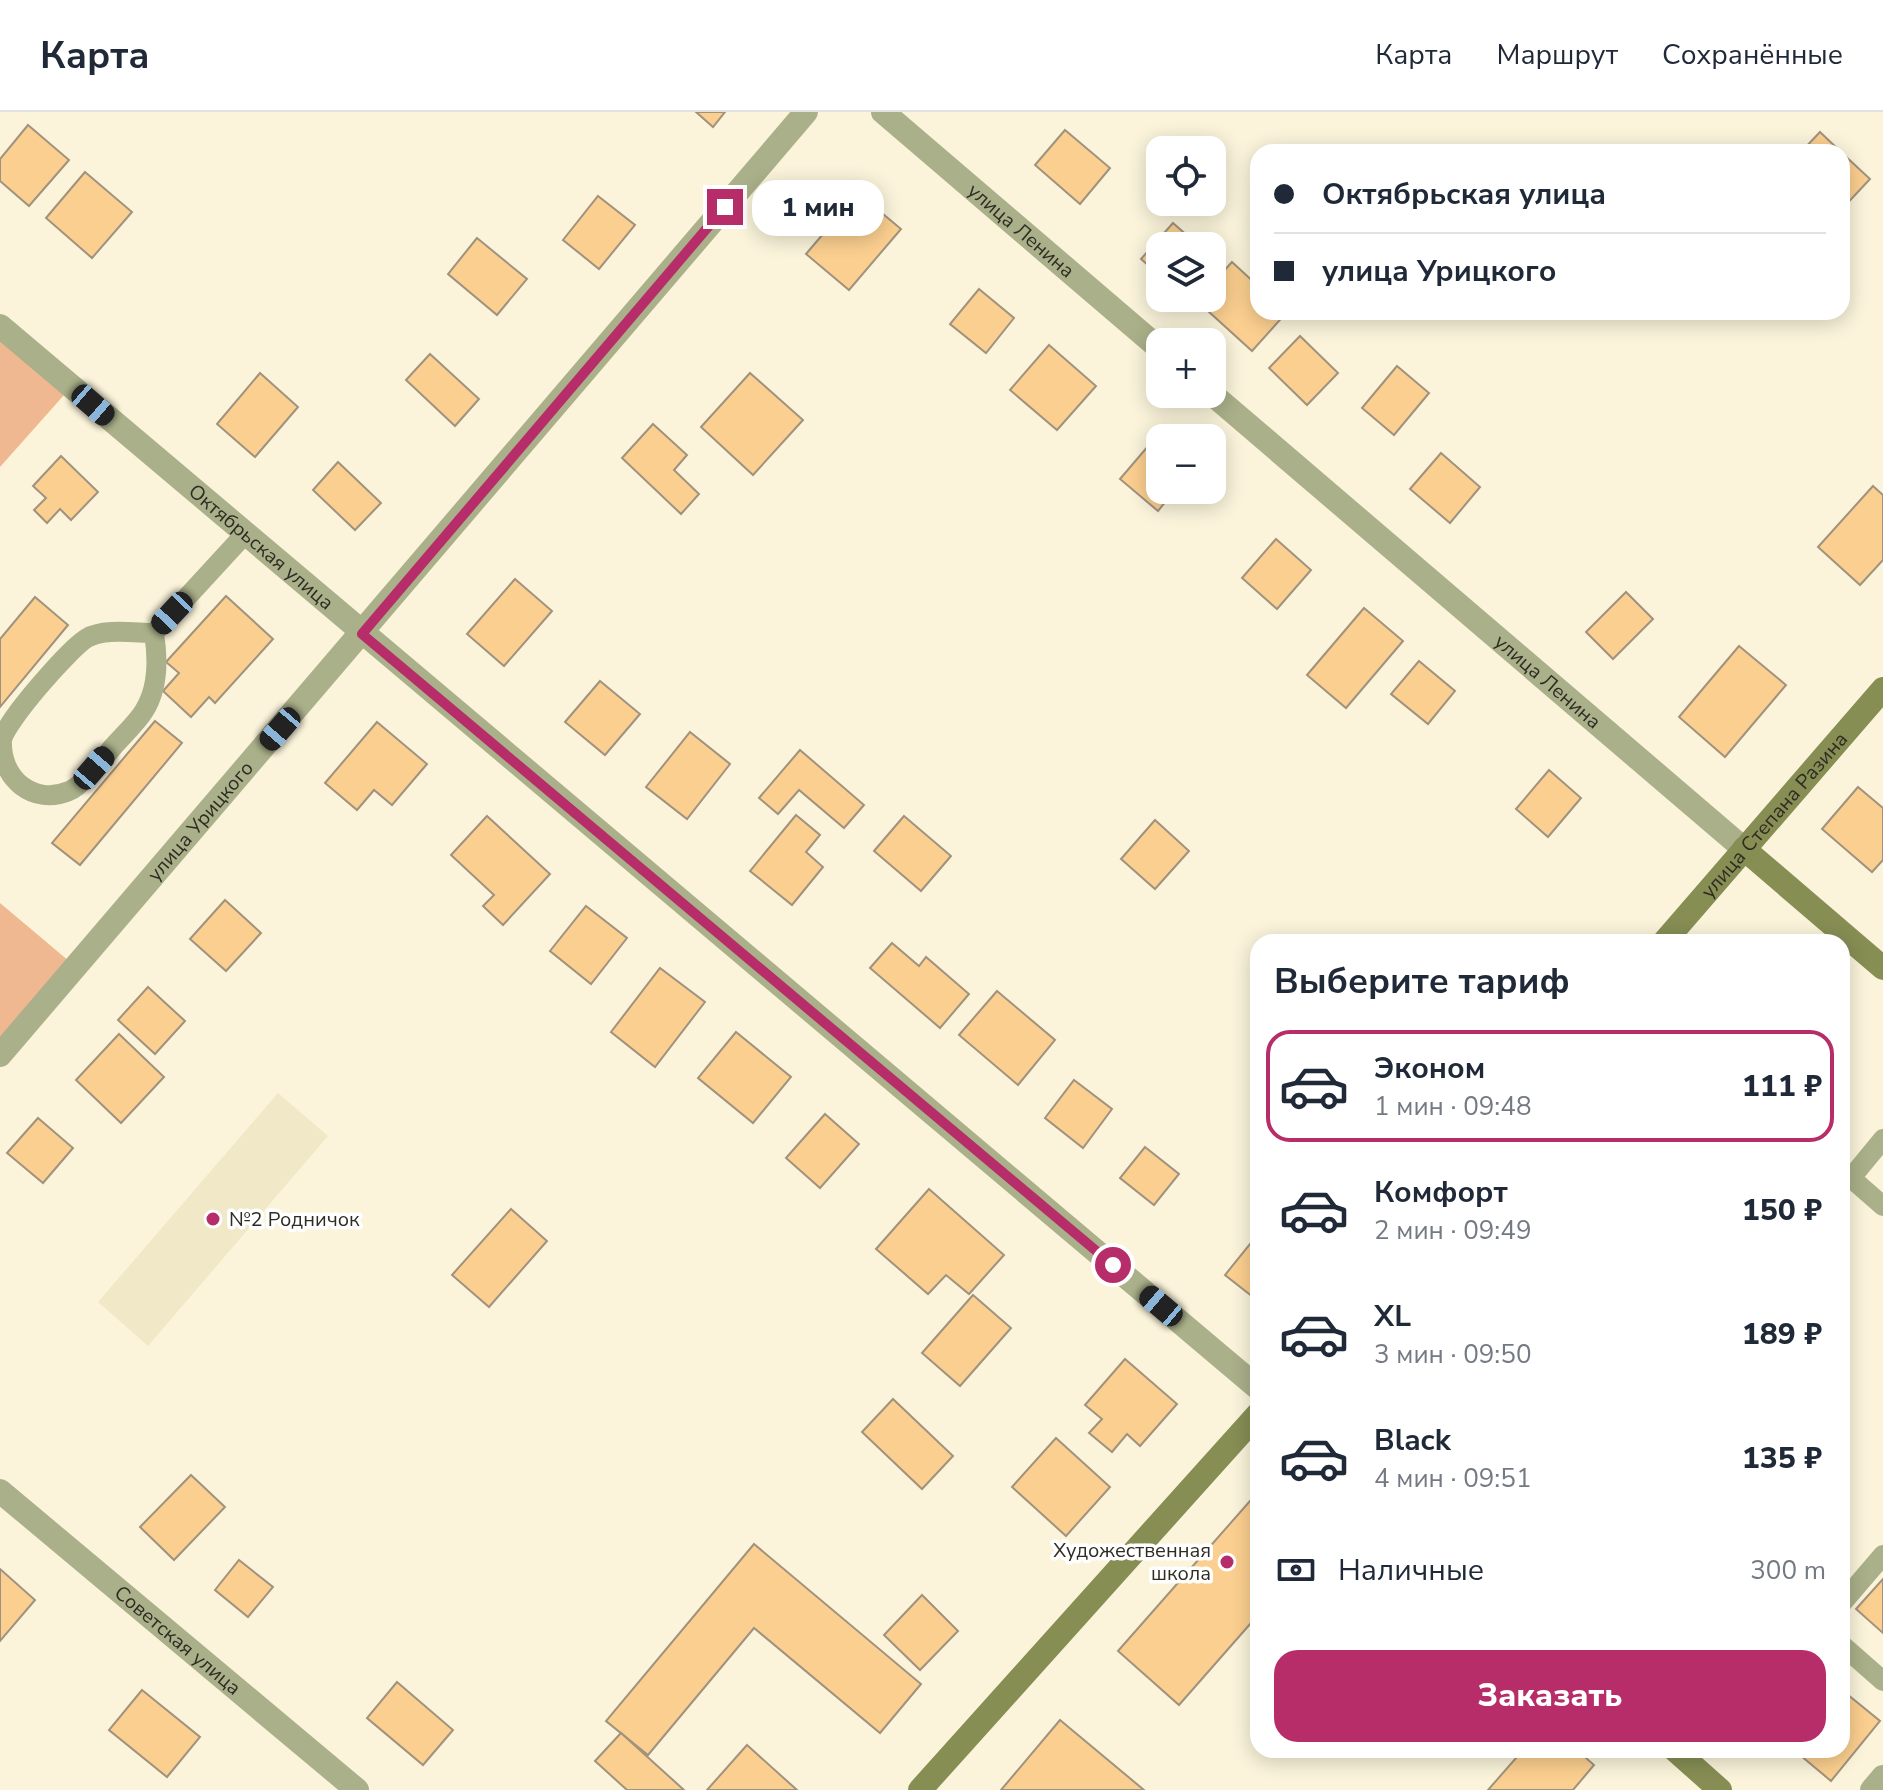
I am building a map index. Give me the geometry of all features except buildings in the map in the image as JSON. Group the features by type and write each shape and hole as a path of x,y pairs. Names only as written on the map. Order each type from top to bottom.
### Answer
{"main road":[{"name":"улица Степана Разина","path":"1671,934 1883,689"},
{"name":"улица Ленина","path":"1744,849 1843,934"},
{"name":"улица Ленина","path":"1850,940 1883,968"},
{"path":"920,1790 1250,1423"},
{"path":"1684,1758 1720,1790"}],"street":[{"name":"улица Урицкого","path":"0,1055 806,112"},
{"name":"улица Ленина","path":"883,112 1146,337"},
{"name":"Октябрьская улица","path":"0,326 1250,1381"},
{"name":"улица Ленина","path":"1226,406 1744,849"},
{"name":"Советская улица","path":"0,1491 357,1790"},
{"path":"1872,1790 1883,1777"}],"lane":[{"path":"154,633 157,653 154,682 145,710 70,791 42,796 20,788 4,768 1,741 8,724 73,649 89,636 154,633 245,534"},
{"path":"1850,1173 1883,1139"},
{"path":"1850,1180 1883,1206"},
{"path":"1850,1594 1883,1555"},
{"path":"1850,1652 1883,1681"}],"shaded area":[{"path":"0,326 72,386 0,467"},
{"path":"0,903 76,967 0,1055"},
{"name":"№2 Родничок","path":"278,1093 328,1136 148,1346 98,1302"}],"place":[{"name":"№2 Родничок","path":"213,1219"},
{"name":"Художественная школа","path":"1227,1562"}],"route":[{"path":"725,207 362,634 1113,1265"}]}
